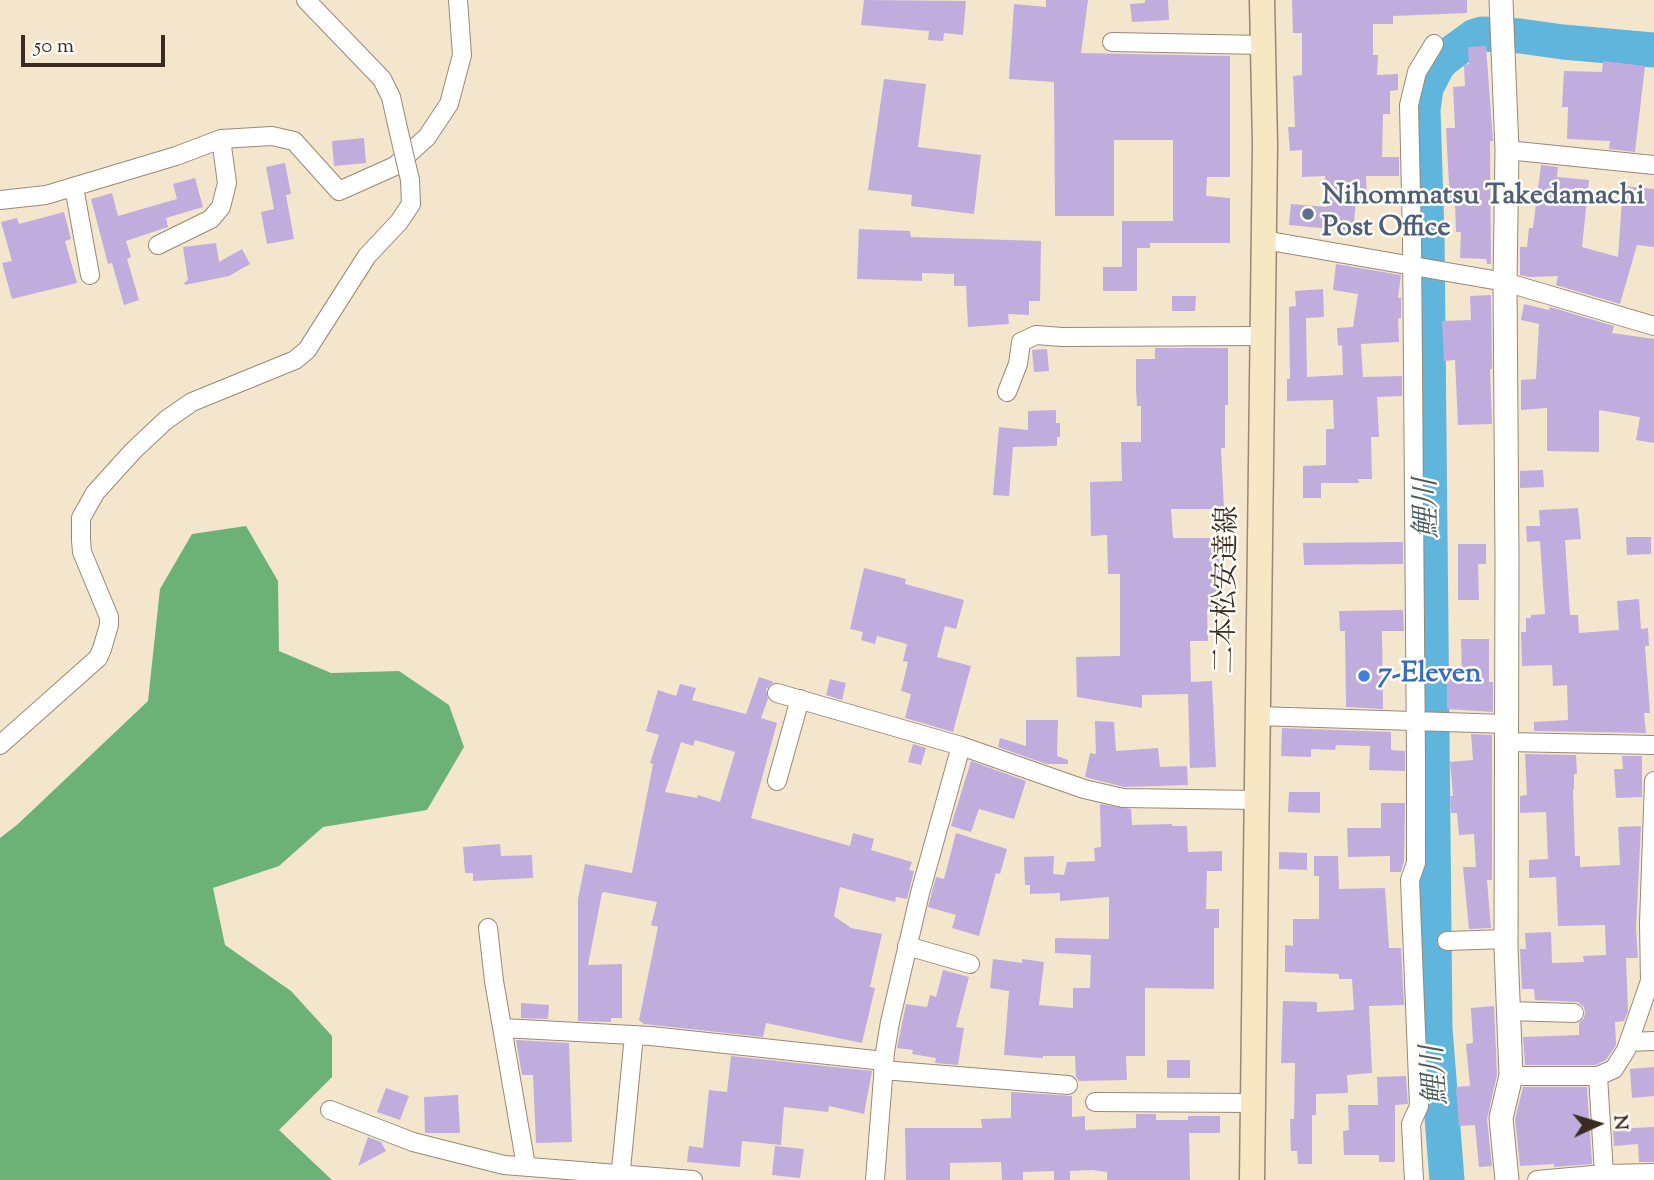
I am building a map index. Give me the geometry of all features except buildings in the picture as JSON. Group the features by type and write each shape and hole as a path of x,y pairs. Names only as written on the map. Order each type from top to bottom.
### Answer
{"main road":[{"name":"二本松安達線","path":"1252,1180 1264,240 1262,0"}],"street":[{"path":"0,745 97,658 102,649 109,617 82,552 81,540 81,518 95,493 166,420 192,402 295,360 307,350 368,256 399,222 411,204 410,180 391,97 382,79 306,0"},
{"path":"0,200 46,195 176,156 221,139 272,136 294,141 339,191 395,166 426,137 449,104 462,55 458,0"},
{"path":"1501,7 1507,150 1504,282 1506,939 1511,1076 1502,1118 1507,1180"},
{"path":"1112,42 1263,44"},
{"path":"1414,1180 1411,1124 1419,1106 1420,940 1410,880 1416,863 1418,721 1414,267 1409,105 1417,72 1434,44"},
{"path":"158,245 211,219 221,207 227,183 221,139"},
{"path":"1507,150 1654,165"},
{"path":"74,187 90,275"},
{"path":"1264,240 1504,282 1654,326"},
{"path":"1007,392 1021,342 1036,335 1262,335"},
{"path":"777,692 961,746 1084,789 1123,798 1256,800"},
{"path":"777,781 800,699"},
{"path":"1257,716 1446,722 1507,733 1654,745"},
{"path":"876,1180 884,1065 890,1022 906,946 961,746"},
{"path":"1511,1076 1598,1076 1614,1069 1629,1042 1650,981 1654,781"},
{"path":"488,929 503,1028 515,1170"},
{"path":"1447,941 1506,939"},
{"path":"906,946 970,964"},
{"path":"1508,1011 1574,1013"},
{"path":"503,1028 634,1035 1068,1085"},
{"path":"620,1177 634,1035"},
{"path":"1629,1042 1654,1041"},
{"path":"1598,1076 1604,1174"},
{"path":"1096,1102 1252,1103"},
{"path":"330,1110 413,1142 515,1170 693,1180"},
{"path":"1537,1180 1604,1174 1635,1177 1654,1173"}],"green space":[{"path":"246,526 278,581 279,651 331,673 399,671 449,705 464,747 427,810 323,827 279,866 213,888 225,945 291,991 332,1036 332,1077 279,1130 332,1180 0,1180 0,838 148,701 160,589 192,534"}],"waterway":[{"name":"鯉川","path":"1447,1180 1435,1029 1427,234 1423,110 1426,88 1438,65 1446,57 1482,34 1654,50"}],"place":[{"name":"Nihommatsu Takedamachi Post Office","path":"1308,214"},
{"name":"7-Eleven","path":"1364,676"}]}
